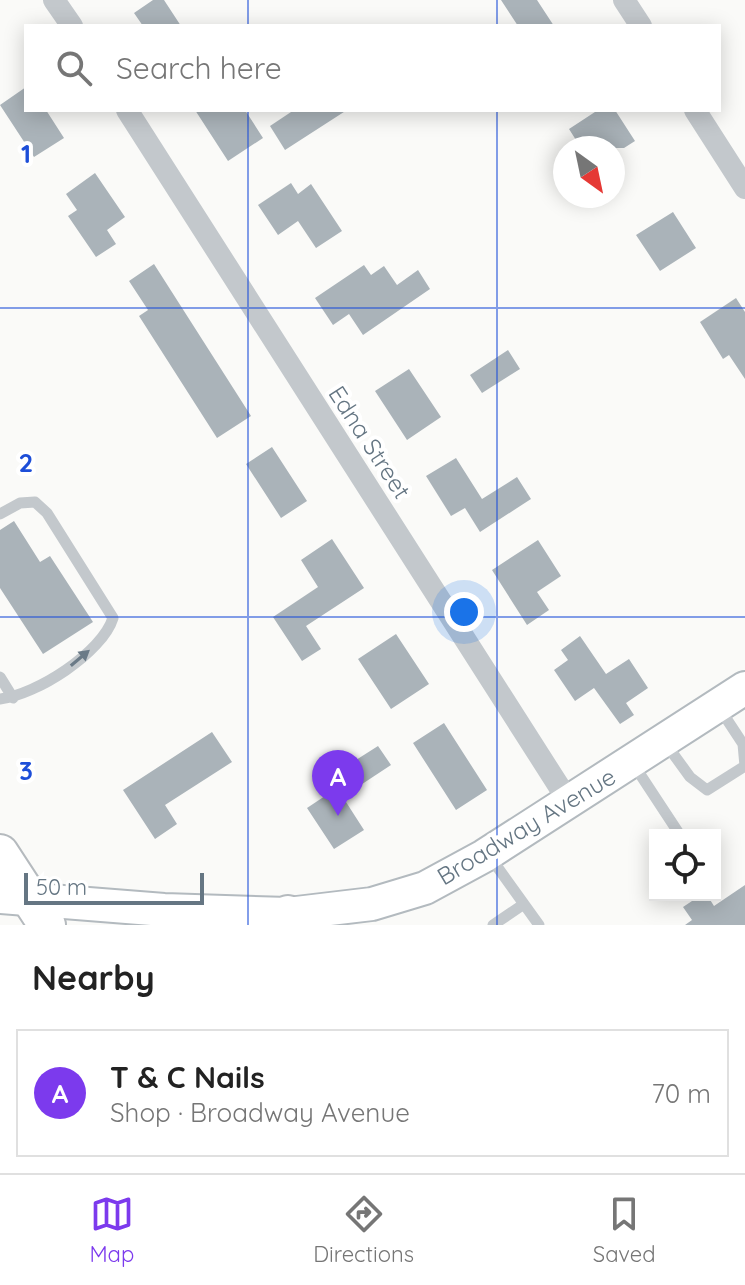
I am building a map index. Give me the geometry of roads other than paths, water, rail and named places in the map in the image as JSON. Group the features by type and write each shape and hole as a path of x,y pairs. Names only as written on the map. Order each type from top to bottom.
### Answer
{"main road":[{"name":"Broadway Avenue","path":"26,907 137,908 281,920 387,900 425,888 488,853 745,688"},
{"path":"0,853 26,907"}],"street":[{"path":"54,0 71,24"},
{"path":"624,0 640,24"},
{"name":"Edna Street","path":"128,112 569,802"},
{"path":"696,112 745,188"}],"lane":[{"path":"0,514 20,503 35,502 47,513 113,618 101,641 63,672 13,698 0,699"},
{"path":"0,677 13,698"},
{"path":"664,740 690,777 707,790 720,782 745,766 743,744 718,706"},
{"path":"632,761 676,829"},
{"path":"488,853 539,925"},
{"path":"493,925 524,904"}],"place":[{"name":"T & C Nails","path":"338,816"}]}
